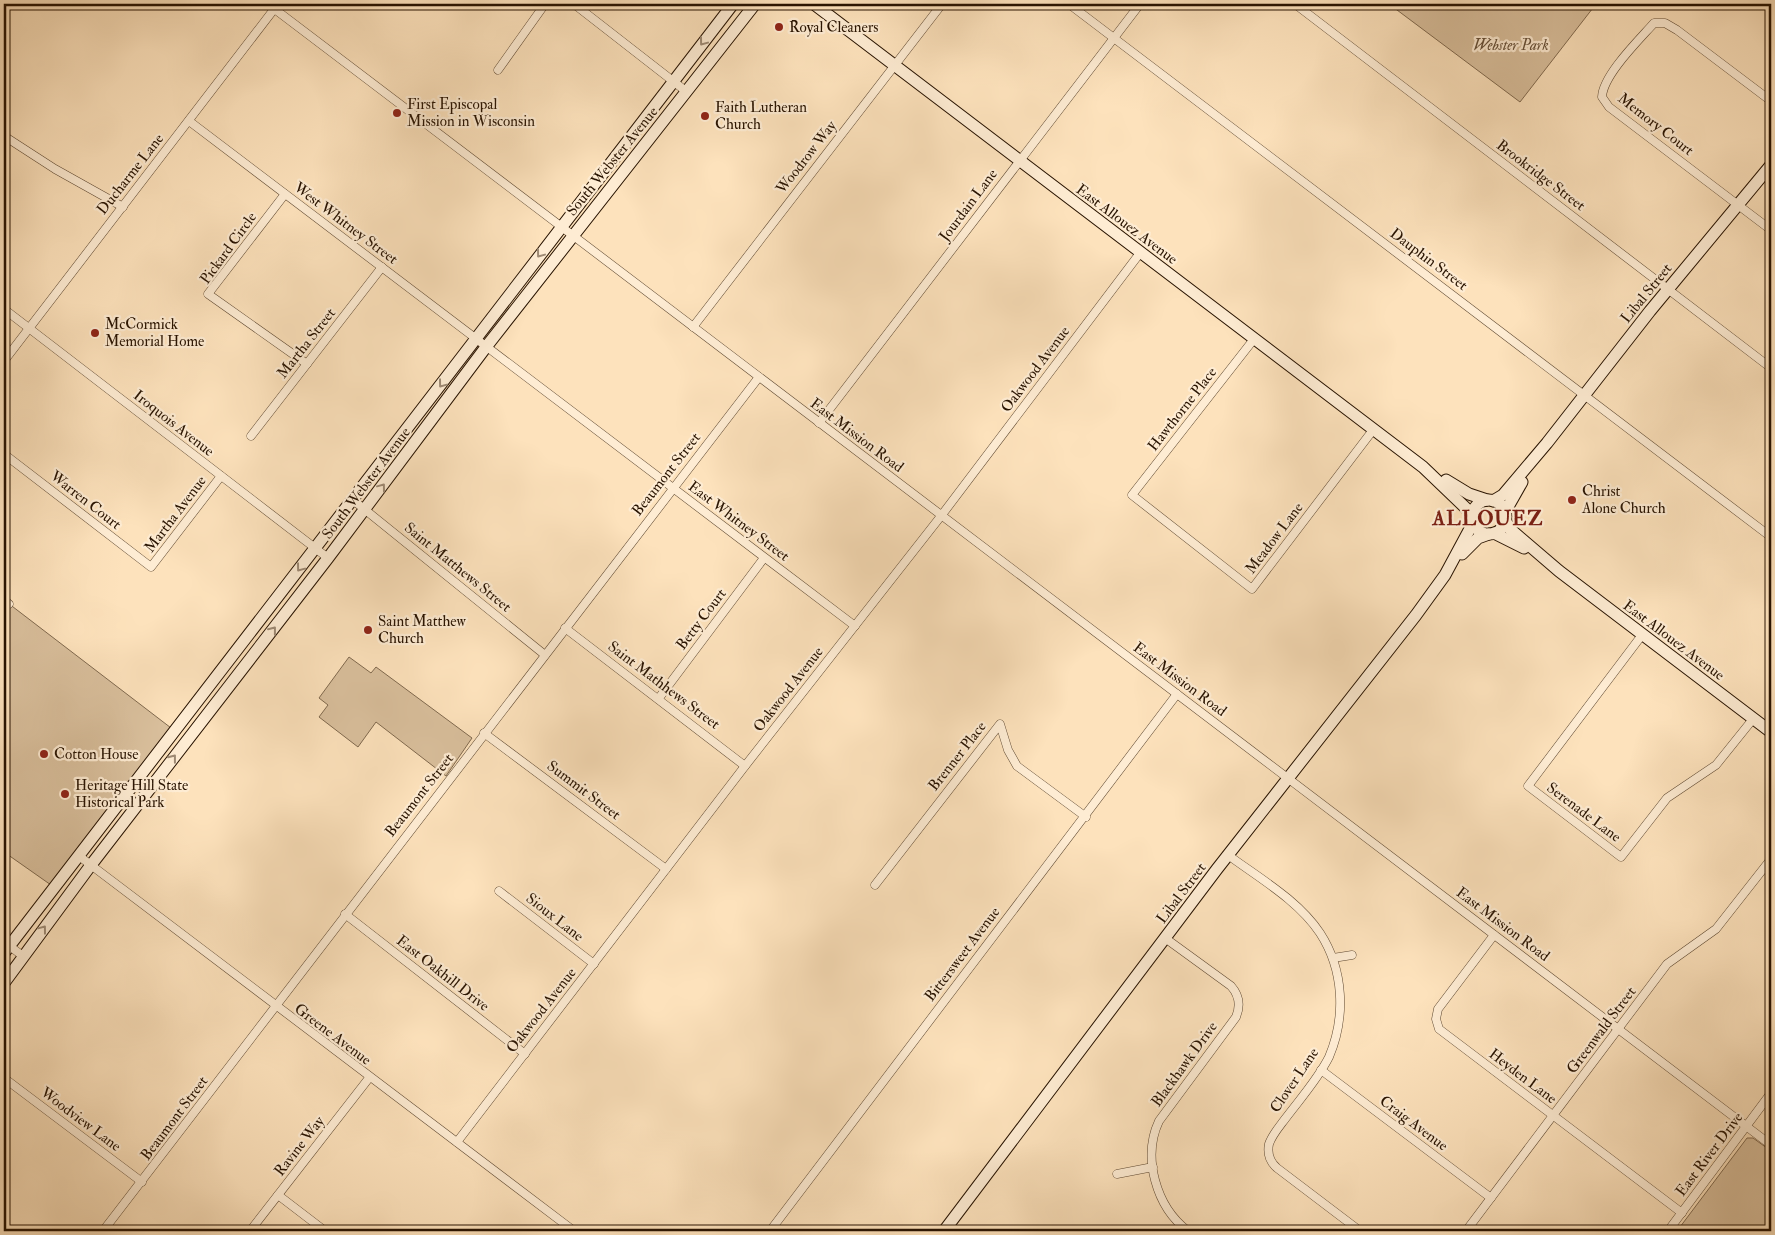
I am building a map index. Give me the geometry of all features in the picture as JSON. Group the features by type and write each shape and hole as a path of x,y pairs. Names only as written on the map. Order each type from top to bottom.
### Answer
{"street":[{"name":"East Mission Road","path":"268,4 276,6 572,236 1771,1145"},
{"path":"498,70 545,4"},
{"path":"574,4 687,92"},
{"name":"South Webster Avenue","path":"6,947 79,856 733,4"},
{"name":"South Webster Avenue","path":"4,983 91,865 328,558 486,347 755,4"},
{"name":"East Allouez Avenue","path":"814,4 1422,467 1468,494 1490,501"},
{"name":"Woodrow Way","path":"693,327 942,4"},
{"name":"Dauphin Street","path":"1069,4 1771,537"},
{"name":"Jourdain Lane","path":"819,423 1140,4"},
{"name":"Brookridge Street","path":"1295,4 1771,368"},
{"name":"Ducharme Lane","path":"4,361 276,6"},
{"name":"Memory Court","path":"1738,205 1609,106 1602,97 1602,89 1625,56 1654,23 1665,23 1771,101"},
{"name":"West Whitney Street","path":"189,120 486,347"},
{"path":"4,136 55,169 123,207"},
{"name":"Libal Street","path":"1490,501 1503,495 1547,443 1668,289 1771,165"},
{"name":"Pickard Circle","path":"285,194 208,294 307,364"},
{"path":"1738,205 1771,230"},
{"name":"Oakwood Avenue","path":"457,1142 745,766 942,516 1140,252"},
{"name":"Martha Street","path":"251,436 382,267"},
{"name":"Iroquois Avenue","path":"4,309 328,558"},
{"name":"Hawthorne Place","path":"1132,495 1254,339"},
{"name":"East Whitney Street","path":"486,347 855,626"},
{"name":"Beaumont Street","path":"105,1231 345,914 759,377"},
{"name":"Meadow Lane","path":"1132,495 1252,589 1373,430"},
{"name":"Libal Street","path":"1505,516 1547,443"},
{"name":"Warren Court","path":"4,454 151,568"},
{"name":"East Allouez Avenue","path":"1422,467 1473,519"},
{"name":"Martha Avenue","path":"151,568 221,476"},
{"name":"Saint Matthews Street","path":"353,500 544,655"},
{"path":"1490,501 1502,507 1505,516 1501,528 1491,533 1479,531 1473,519 1477,505 1490,501"},
{"name":"East Allouez Avenue","path":"1505,516 1510,529 1558,571"},
{"name":"Libal Street","path":"1445,575 1473,519"},
{"name":"East Allouez Avenue","path":"1491,533 1515,542 1558,571 1771,732"},
{"name":"Libal Street","path":"944,1231 1228,855 1445,575 1478,538 1491,533"},
{"name":"Betty Court","path":"659,698 764,558"},
{"name":"Saint Mathhews Street","path":"565,628 659,698 745,766"},
{"name":"Serenade Lane","path":"1642,635 1528,786 1621,857 1667,798 1716,765 1753,719"},
{"name":"Bittersweet Avenue","path":"770,1231 1177,694"},
{"name":"Brenner Place","path":"875,885 1000,724 1008,750 1017,766 1086,816"},
{"name":"Summit Street","path":"484,733 666,870"},
{"name":"Clover Lane","path":"1228,855 1305,914 1319,932 1333,958 1339,984 1340,1011 1333,1044 1321,1070 1272,1137 1269,1149 1270,1160 1360,1231"},
{"name":"Greene Avenue","path":"79,856 368,1078 457,1142 574,1231"},
{"name":"Greenwald Street","path":"1466,1231 1667,964 1716,929 1771,859"},
{"name":"Sioux Lane","path":"499,891 594,964"},
{"name":"East Oakhill Drive","path":"345,914 525,1054"},
{"name":"Heyden Lane","path":"1494,935 1441,1004 1436,1014 1436,1024 1442,1033 1682,1213"},
{"name":"Blackhawk Drive","path":"1165,938 1231,986 1238,996 1239,1008 1236,1017 1159,1121 1152,1144 1153,1167 1163,1202 1173,1218 1188,1231"},
{"path":"6,947 23,956"},
{"path":"1333,958 1352,955"},
{"name":"Craig Avenue","path":"1321,1070 1491,1198"},
{"name":"Woodview Lane","path":"4,1078 142,1182"},
{"name":"Ravine Way","path":"250,1231 368,1078"},
{"name":"East River Drive","path":"1668,1231 1771,1093"},
{"path":"1117,1174 1153,1167"},
{"path":"278,1195 325,1231"}],"green space":[{"name":"Webster Park","path":"1389,4 1596,4 1520,102"},
{"name":"Heritage Hill State Historical Park","path":"4,600 175,731 51,885 4,852"},
{"path":"349,657 371,673 376,667 472,738 446,776 376,722 358,747 319,717 328,705 319,698"},
{"path":"1747,1138 1753,1138 1771,1151 1771,1224 1764,1231 1677,1231"}],"place":[{"name":"Royal Cleaners","path":"779,27"},
{"name":"First Episcopal Mission in Wisconsin","path":"397,113"},
{"name":"Faith Lutheran Church","path":"705,116"},
{"name":"McCormick Memorial Home","path":"95,333"},
{"name":"Christ Alone Church","path":"1572,500"},
{"name":"Saint Matthew Church","path":"368,630"},
{"name":"Cotton House","path":"44,754"},
{"name":"Heritage Hill State Historical Park","path":"65,794"}],"district":[{"name":"ALLOUEZ","path":"1488,518"}]}
